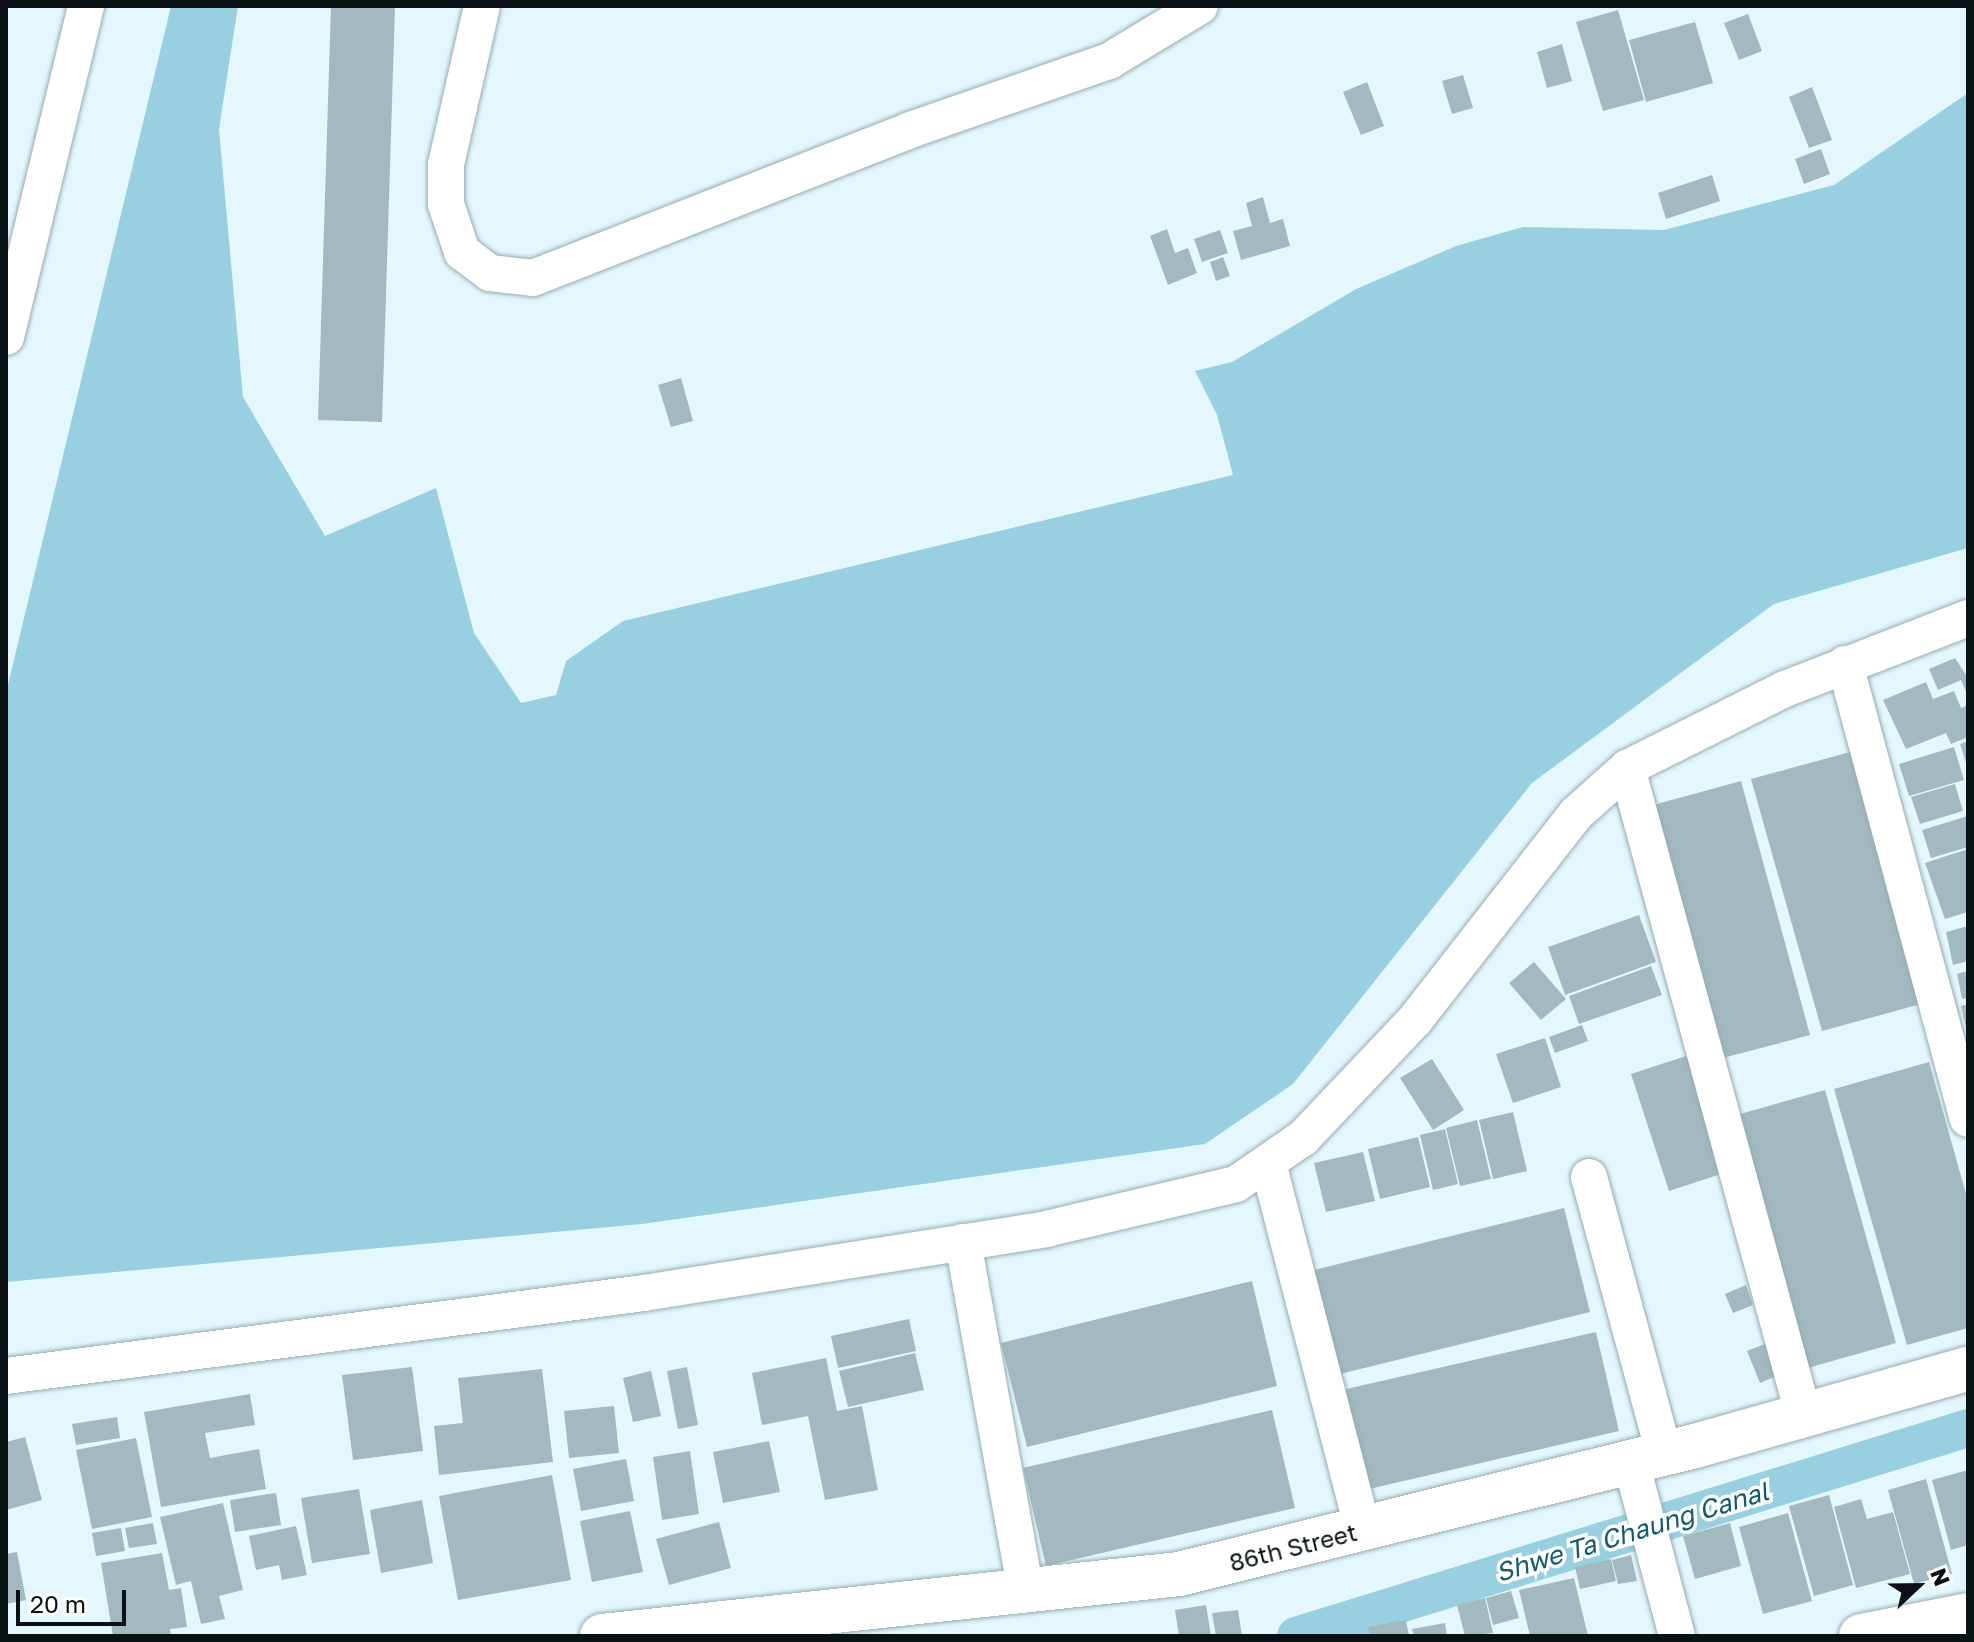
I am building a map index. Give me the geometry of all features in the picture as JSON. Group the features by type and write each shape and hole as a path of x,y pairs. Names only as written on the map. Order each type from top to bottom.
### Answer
{"main road":[{"name":"86th Street","path":"602,1636 1179,1574 1363,1530 1646,1472 1804,1417 1968,1369"},
{"path":"1861,1636 1968,1615"}],"street":[{"path":"7,330 86,6"},
{"path":"482,6 446,164 446,204 462,252 490,273 533,278 910,130 1109,61 1200,6"},
{"path":"6,1376 644,1293 1046,1229 1236,1184 1303,1138 1415,1020 1576,814 1627,768 1845,664 1968,618"},
{"path":"1845,664 1968,1119"},
{"path":"1627,768 1804,1417"},
{"path":"1268,1163 1363,1530"},
{"path":"1589,1177 1646,1472 1652,1538 1677,1636"},
{"path":"963,1242 1026,1592"}],"water":[{"path":"171,6 238,6 219,129 243,397 325,536 436,488 474,633 521,703 556,695 566,661 623,621 1233,475 1217,415 1195,371 1232,362 1356,289 1456,246 1523,227 1664,230 1834,185 1968,93 1968,548 1774,604 1532,783 1293,1084 1205,1144 642,1224 6,1282 6,693"}],"building":[{"path":"331,6 395,6 382,422 318,420"},
{"path":"1618,10 1644,100 1603,111 1576,22"},
{"path":"1748,14 1762,51 1739,60 1724,23"},
{"path":"1695,22 1713,83 1646,102 1629,40"},
{"path":"1562,44 1572,81 1547,88 1537,52"},
{"path":"1463,75 1473,108 1452,114 1442,81"},
{"path":"1367,82 1384,126 1361,135 1343,92"},
{"path":"1812,87 1832,140 1809,148 1789,97"},
{"path":"1821,149 1830,174 1804,184 1795,159"},
{"path":"1712,175 1720,201 1666,219 1658,193"},
{"path":"1263,197 1270,223 1283,219 1290,246 1241,260 1233,231 1252,226 1246,203"},
{"path":"1167,229 1175,253 1188,248 1197,273 1168,285 1150,236"},
{"path":"1220,230 1228,253 1202,262 1194,239"},
{"path":"1223,257 1230,276 1216,281 1210,262"},
{"path":"681,378 693,421 671,427 658,385"},
{"path":"1955,658 1968,678 1968,697 1961,680 1938,690 1929,669"},
{"path":"1926,682 1933,699 1954,691 1961,708 1968,705 1968,737 1951,744 1946,733 1906,749 1883,700"},
{"path":"1968,741 1968,766 1967,766 1960,744"},
{"path":"1954,747 1964,780 1909,796 1899,764"},
{"path":"1850,752 1921,1004 1822,1031 1751,779"},
{"path":"1741,781 1810,1035 1715,1060 1646,807"},
{"path":"1955,784 1963,811 1920,824 1911,797"},
{"path":"1968,816 1968,847 1931,858 1922,830"},
{"path":"1968,849 1968,912 1945,919 1925,863"},
{"path":"1639,915 1656,962 1565,995 1548,947"},
{"path":"1968,926 1968,961 1953,965 1946,932"},
{"path":"1534,962 1566,999 1541,1020 1509,983"},
{"path":"1651,966 1662,995 1579,1024 1569,996"},
{"path":"1968,971 1968,998 1962,999 1957,974"},
{"path":"1968,1004 1968,1032 1967,1032 1961,1006"},
{"path":"1582,1025 1588,1041 1555,1053 1549,1037"},
{"path":"1545,1038 1561,1087 1513,1103 1496,1054"},
{"path":"1689,1055 1727,1172 1669,1191 1631,1074"},
{"path":"1432,1059 1464,1110 1433,1130 1400,1078"},
{"path":"1929,1062 1968,1201 1968,1328 1907,1345 1834,1089"},
{"path":"1825,1090 1896,1343 1797,1371 1726,1118"},
{"path":"1513,1112 1527,1171 1493,1179 1479,1120"},
{"path":"1477,1120 1491,1179 1460,1186 1446,1128"},
{"path":"1445,1129 1458,1184 1433,1190 1420,1135"},
{"path":"1418,1137 1430,1187 1380,1199 1368,1149"},
{"path":"1363,1152 1375,1201 1326,1212 1314,1163"},
{"path":"1564,1208 1590,1312 1332,1376 1306,1272"},
{"path":"1252,1281 1277,1386 1027,1447 1001,1343"},
{"path":"1746,1285 1753,1305 1733,1313 1725,1294"},
{"path":"909,1319 916,1351 838,1368 831,1336"},
{"path":"1596,1332 1619,1431 1365,1490 1342,1390"},
{"path":"1767,1343 1779,1375 1760,1383 1747,1351"},
{"path":"915,1353 924,1390 848,1407 839,1371"},
{"path":"826,1358 837,1411 862,1406 878,1490 825,1500 808,1416 762,1425 752,1373"},
{"path":"412,1367 423,1451 353,1460 342,1375"},
{"path":"687,1367 698,1425 678,1429 667,1371"},
{"path":"542,1369 553,1462 439,1475 434,1426 463,1423 458,1378"},
{"path":"651,1371 661,1416 633,1422 623,1378"},
{"path":"250,1394 255,1425 205,1433 210,1458 259,1449 266,1489 161,1507 144,1412"},
{"path":"614,1406 619,1453 569,1458 564,1411"},
{"path":"1272,1410 1295,1508 1046,1566 1023,1468"},
{"path":"117,1417 120,1438 76,1445 72,1424"},
{"path":"25,1437 42,1500 6,1510 6,1442"},
{"path":"136,1438 152,1517 92,1529 76,1450"},
{"path":"769,1441 780,1492 723,1503 713,1452"},
{"path":"690,1451 699,1514 662,1520 653,1457"},
{"path":"626,1459 634,1501 581,1511 573,1469"},
{"path":"1968,1470 1968,1545 1951,1550 1932,1480"},
{"path":"552,1475 571,1580 458,1600 439,1496"},
{"path":"1926,1479 1952,1574 1914,1584 1888,1490"},
{"path":"359,1489 370,1554 312,1563 301,1498"},
{"path":"276,1493 281,1525 235,1532 230,1500"},
{"path":"1829,1495 1853,1585 1814,1596 1789,1506"},
{"path":"1861,1499 1867,1519 1893,1512 1910,1574 1856,1588 1834,1507"},
{"path":"422,1500 433,1563 381,1573 370,1510"},
{"path":"223,1503 243,1590 219,1596 225,1619 201,1624 191,1581 176,1585 160,1517"},
{"path":"630,1511 643,1572 592,1582 580,1521"},
{"path":"1788,1513 1812,1601 1763,1614 1739,1527"},
{"path":"719,1522 731,1568 669,1585 656,1539"},
{"path":"153,1523 157,1544 129,1548 125,1528"},
{"path":"1730,1523 1741,1566 1695,1579 1683,1536"},
{"path":"296,1526 307,1575 282,1580 279,1565 256,1570 249,1536"},
{"path":"121,1528 125,1551 96,1556 92,1533"},
{"path":"17,1552 26,1600 6,1604 6,1554"},
{"path":"162,1553 169,1590 181,1588 187,1627 170,1629 171,1636 113,1636 101,1563"},
{"path":"1631,1555 1637,1581 1618,1584 1612,1560"},
{"path":"1611,1559 1616,1581 1580,1589 1575,1567"},
{"path":"1574,1578 1588,1636 1530,1636 1519,1590"},
{"path":"1511,1591 1519,1618 1493,1625 1486,1598"},
{"path":"1485,1598 1493,1633 1465,1636 1457,1605"},
{"path":"1206,1605 1211,1636 1179,1636 1175,1610"},
{"path":"1238,1610 1242,1636 1216,1636 1212,1613"},
{"path":"1406,1620 1409,1636 1370,1636 1368,1627"},
{"path":"1445,1623 1447,1636 1414,1636 1412,1629"}],"waterway":[{"name":"Shwe Ta Chaung Canal","path":"1296,1636 1968,1428"}]}
